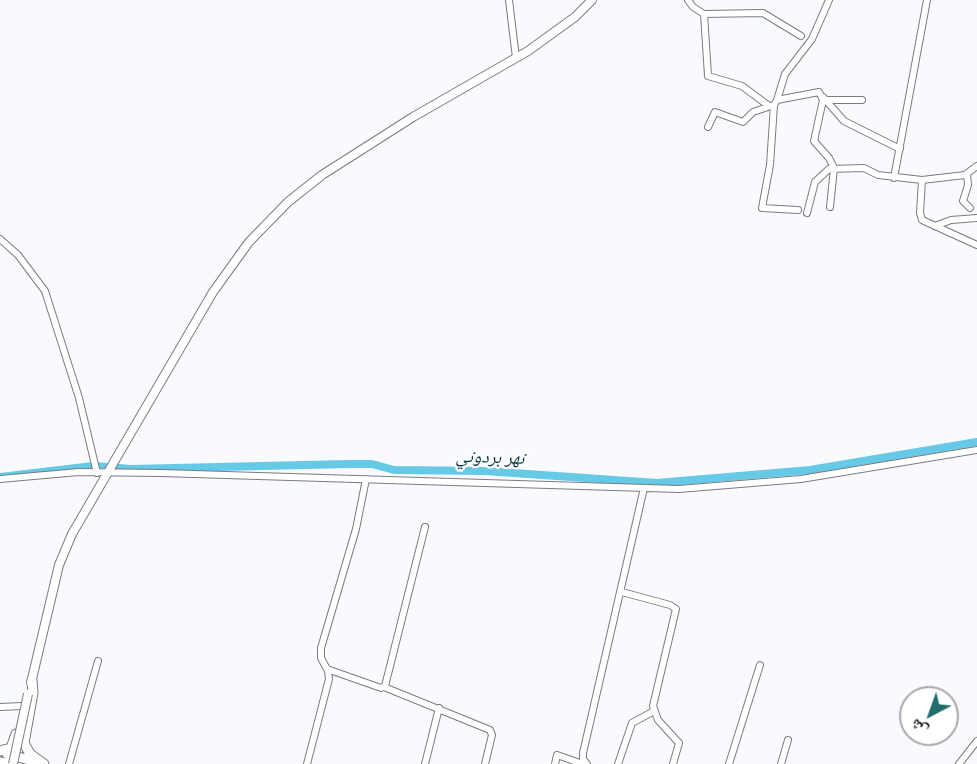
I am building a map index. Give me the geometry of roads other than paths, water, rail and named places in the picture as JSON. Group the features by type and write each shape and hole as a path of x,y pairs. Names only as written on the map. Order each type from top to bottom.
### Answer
{"highway":[{"path":"0,752 12,746 25,691 32,680"},
{"path":"32,680 33,693 24,743 30,754 45,764"},
{"path":"0,752 45,764"},
{"path":"0,762 12,764"}],"main road":[{"path":"12,764 59,565 72,534 222,277 275,213 300,191 342,161 552,35 592,0"}],"street":[{"path":"509,0 516,58"},
{"path":"688,0 693,7 704,14 763,13 801,36"},
{"path":"798,210 762,208 770,165 773,104 785,74 812,39 829,0"},
{"path":"894,178 927,0"},
{"path":"704,14 708,76 742,86 773,104"},
{"path":"708,127 715,112 740,123 753,112 773,104 819,92 834,113 844,121 900,149"},
{"path":"825,98 862,100"},
{"path":"825,98 814,141 834,168 830,207"},
{"path":"807,213 815,182 825,172 834,168 864,168 878,175 922,180 967,174 977,166"},
{"path":"967,174 968,185 963,201 970,208"},
{"path":"922,180 920,217 934,226 977,244"},
{"path":"934,226 951,220 977,218"},
{"path":"0,238 18,255 45,291 57,324 97,467"},
{"path":"0,479 97,467 108,473 680,489 801,479 977,450"},
{"path":"307,764 329,680 327,669 321,658 321,648 356,530 366,479"},
{"path":"587,764 583,759 583,753 622,592 644,488"},
{"path":"384,687 425,527"},
{"path":"622,592 670,604 676,609 653,700 654,711 661,724 680,743 673,764"},
{"path":"69,764 98,661"},
{"path":"729,764 760,666"},
{"path":"327,669 384,687 492,731 485,764"},
{"path":"0,707 22,706"},
{"path":"425,764 439,708"},
{"path":"618,764 632,723 654,711"},
{"path":"781,764 788,740"},
{"path":"959,764 977,741"},
{"path":"555,764 557,755 583,764"}],"waterway":[{"name":"نهر بردوني","path":"0,477 93,466 131,469 372,464 394,470 485,471 657,483 810,470 977,442"}]}
